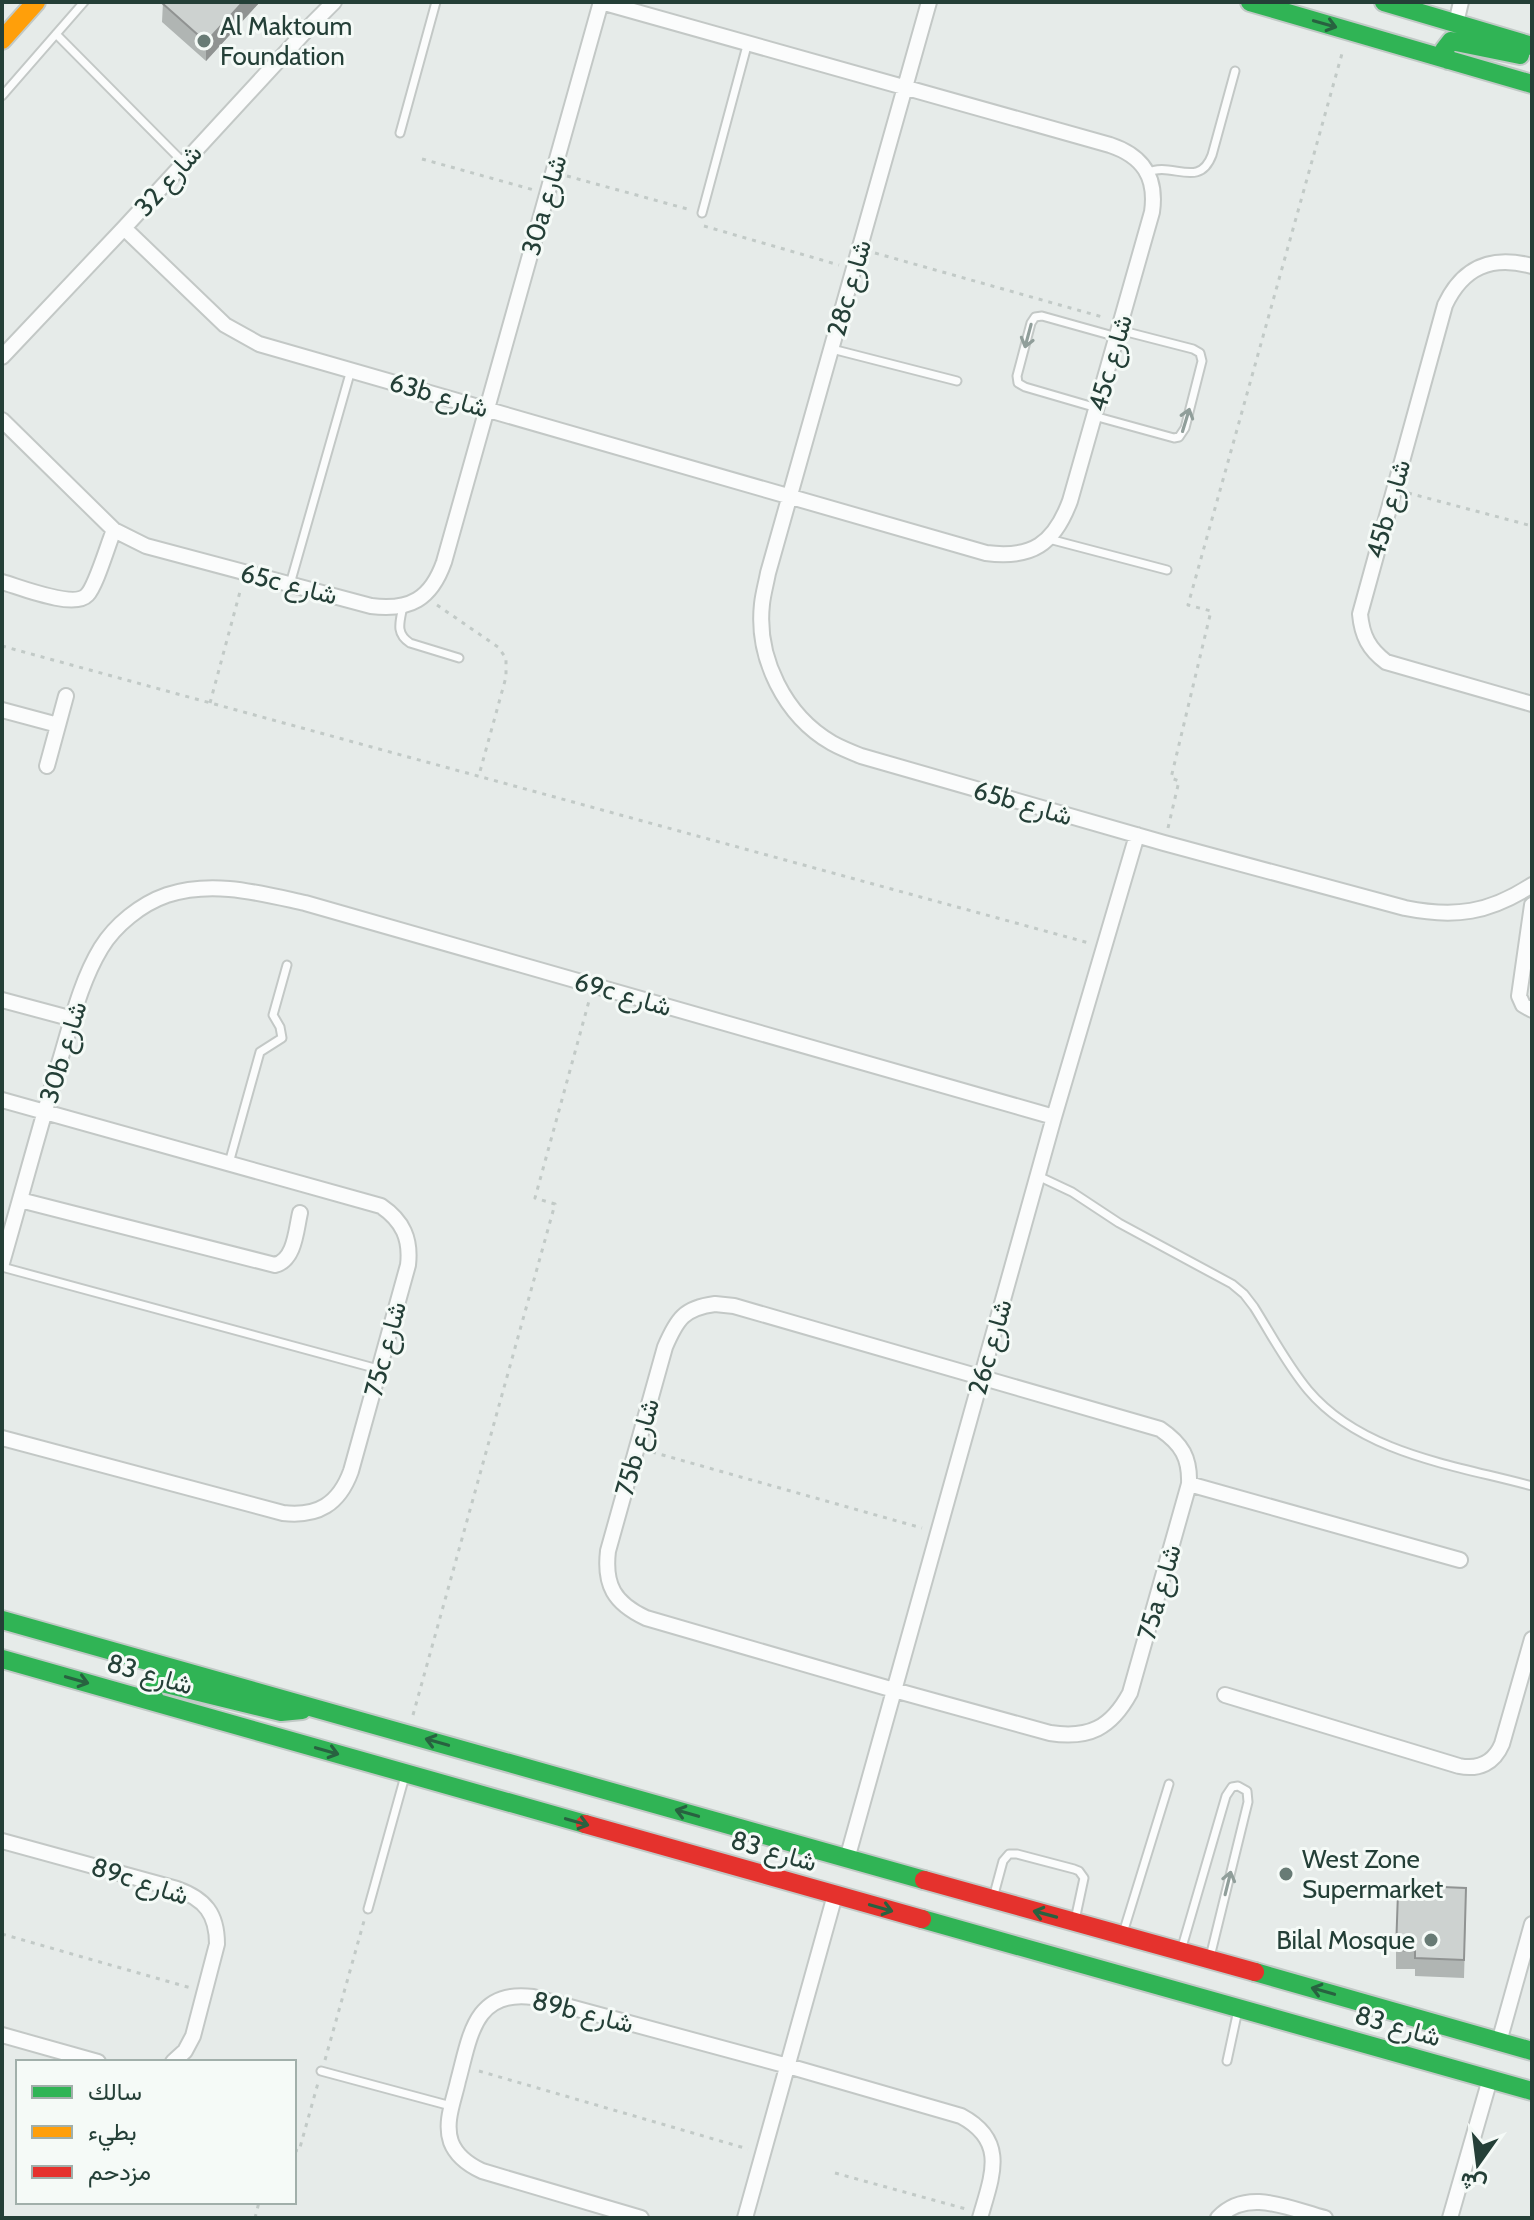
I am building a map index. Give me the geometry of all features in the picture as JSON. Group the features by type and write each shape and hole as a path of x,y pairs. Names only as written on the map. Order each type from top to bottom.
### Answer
{"street":[{"path":"2,40 36,2"},
{"name":"شارع 32","path":"2,357 334,2"},
{"path":"601,2 1121,148 1141,163 1147,173"},
{"name":"30a شارع","path":"487,409 601,2"},
{"name":"28c شارع","path":"768,573 929,2"},
{"path":"1250,2 1532,84"},
{"path":"1384,2 1532,46"},
{"path":"1456,23 1461,2"},
{"path":"1448,60 1444,50 1447,44 1457,41 1532,57"},
{"name":"45c شارع","path":"1049,539 1063,521 1152,212 1154,199 1147,173"},
{"name":"63b شارع","path":"124,228 210,312 241,335 277,350 790,496"},
{"name":"45b شارع","path":"1532,266 1509,261 1493,262 1463,277 1452,290 1445,305 1360,614 1366,642 1386,662 1532,704"},
{"path":"425,595 437,580 444,562 487,409"},
{"name":"65c شارع","path":"2,420 114,530 146,546 371,606 403,606 425,595"},
{"path":"790,496 986,553 1009,556 1031,551 1049,539"},
{"path":"2,582 68,601 84,598 91,590 114,530"},
{"name":"65b شارع","path":"768,573 761,605 762,637 770,669 785,698 805,723 831,742 861,756 1405,908 1432,913 1460,913 1487,908 1512,898 1532,885"},
{"path":"47,766 66,696"},
{"path":"2,710 58,725"},
{"name":"26c شارع","path":"847,1859 1054,1117 1137,835"},
{"name":"69c شارع","path":"189,889 216,887 305,903 1054,1117"},
{"name":"30b شارع","path":"2,1265 90,969 102,946 119,925 163,896 189,889"},
{"path":"1532,905 1519,996 1523,1005 1532,1010"},
{"path":"2,1000 73,1019"},
{"name":"75c شارع","path":"2,1100 368,1201 393,1214 402,1224 409,1251 408,1265 346,1485 326,1506 312,1512 283,1513 2,1438"},
{"path":"20,1200 275,1265 288,1257 300,1213"},
{"name":"75b شارع","path":"894,1690 630,1611 617,1599 609,1584 606,1568 608,1551 665,1347 682,1316 698,1307 715,1304 734,1306 981,1377"},
{"name":"75a شارع","path":"894,1690 1050,1733 1070,1736 1089,1733 1107,1724 1121,1710 1130,1693 1189,1484 1189,1468 1184,1452 1174,1438 1160,1429 981,1377"},
{"path":"1189,1484 1460,1560"},
{"name":"شارع 83","path":"2,1620 1532,2051"},
{"path":"1225,1695 1470,1768 1480,1767 1498,1754 1527,1675 1532,1639"},
{"name":"شارع 83","path":"2,1659 1532,2091"},
{"path":"158,1703 152,1691 155,1685 162,1683 281,1712 313,1707"},
{"name":"89c شارع","path":"2,1841 191,1894 203,1903 217,1929 217,1944 193,2036 185,2051 175,2060"},
{"path":"745,2218 835,1895"},
{"path":"1499,2042 1532,1924"},
{"name":"89b شارع","path":"641,2218 472,2166 456,2151 451,2141 449,2120 471,2029 477,2018 496,2001 521,1996 788,2066 961,2116 983,2131 993,2156 993,2169 981,2216"},
{"path":"2,2035 91,2060"},
{"path":"1450,2218 1490,2079"},
{"path":"1218,2218 1237,2204 1251,2201 1325,2218"}],"lane":[{"path":"2,96 84,2"},
{"path":"400,133 436,2"},
{"path":"56,34 183,162"},
{"path":"702,213 748,42"},
{"path":"1147,173 1161,168 1189,174 1206,166 1212,155 1235,71"},
{"path":"1035,317 1119,330 1200,353 1202,361 1185,428 1179,437 1096,412 1018,383 1017,376 1035,317"},
{"path":"832,349 957,381"},
{"path":"290,585 351,370"},
{"path":"1049,539 1167,570"},
{"path":"403,606 399,626 403,639 459,658"},
{"path":"229,1163 260,1052 282,1038 273,1015 287,965"},
{"path":"1038,1176 1072,1192 1119,1223 1232,1284 1254,1307 1306,1388 1347,1425 1384,1445 1532,1486"},
{"path":"2,1265 380,1369"},
{"path":"368,1909 406,1774"},
{"path":"1123,1935 1169,1784"},
{"path":"1181,1951 1226,1796 1228,1791 1238,1786 1247,1791 1248,1802 1209,1959"},
{"path":"993,1900 1003,1861 1009,1854 1074,1869 1084,1878 1075,1922"},
{"path":"1227,2061 1239,2008"},
{"path":"321,2071 452,2107"}],"path":[{"path":"1164,843 1179,781 1171,778 1211,611 1188,605 1348,31"},
{"path":"422,159 547,193"},
{"path":"860,249 1119,330"},
{"path":"1394,490 1532,526"},
{"path":"210,703 245,573"},
{"path":"425,595 498,647 506,658 506,677 479,776"},
{"path":"2,646 1105,947"},
{"path":"407,1734 555,1204 535,1198 593,985"},
{"path":"637,1448 938,1532"},
{"path":"296,2150 299,2151 368,1909"},
{"path":"2,1934 205,1992"},
{"path":"462,2067 763,2153"},
{"path":"835,2173 981,2216"}],"building":[{"path":"163,2 243,2 206,42"},
{"name":"Bilal Mosque","path":"1418,1886 1466,1888 1464,1960 1415,1958 1415,1951 1396,1950 1398,1892 1418,1894"}],"traffic: fast":[{"path":"1250,2 1532,84"},
{"path":"1384,2 1532,46"},
{"path":"1448,60 1444,50 1451,41 1520,55"},
{"path":"2,1620 924,1880"},
{"path":"2,1659 585,1824"},
{"path":"158,1703 153,1690 155,1685 162,1683 281,1712 302,1710"},
{"path":"922,1919 1532,2091"},
{"path":"1255,1972 1532,2051"}],"traffic: slow":[{"path":"2,40 36,2"}],"traffic: jam":[{"path":"585,1824 922,1919"},
{"path":"924,1880 1255,1972"}],"place":[{"name":"Al Maktoum Foundation","path":"204,41"},
{"name":"West Zone Supermarket","path":"1286,1874"},
{"name":"Bilal Mosque","path":"1431,1940"}]}
